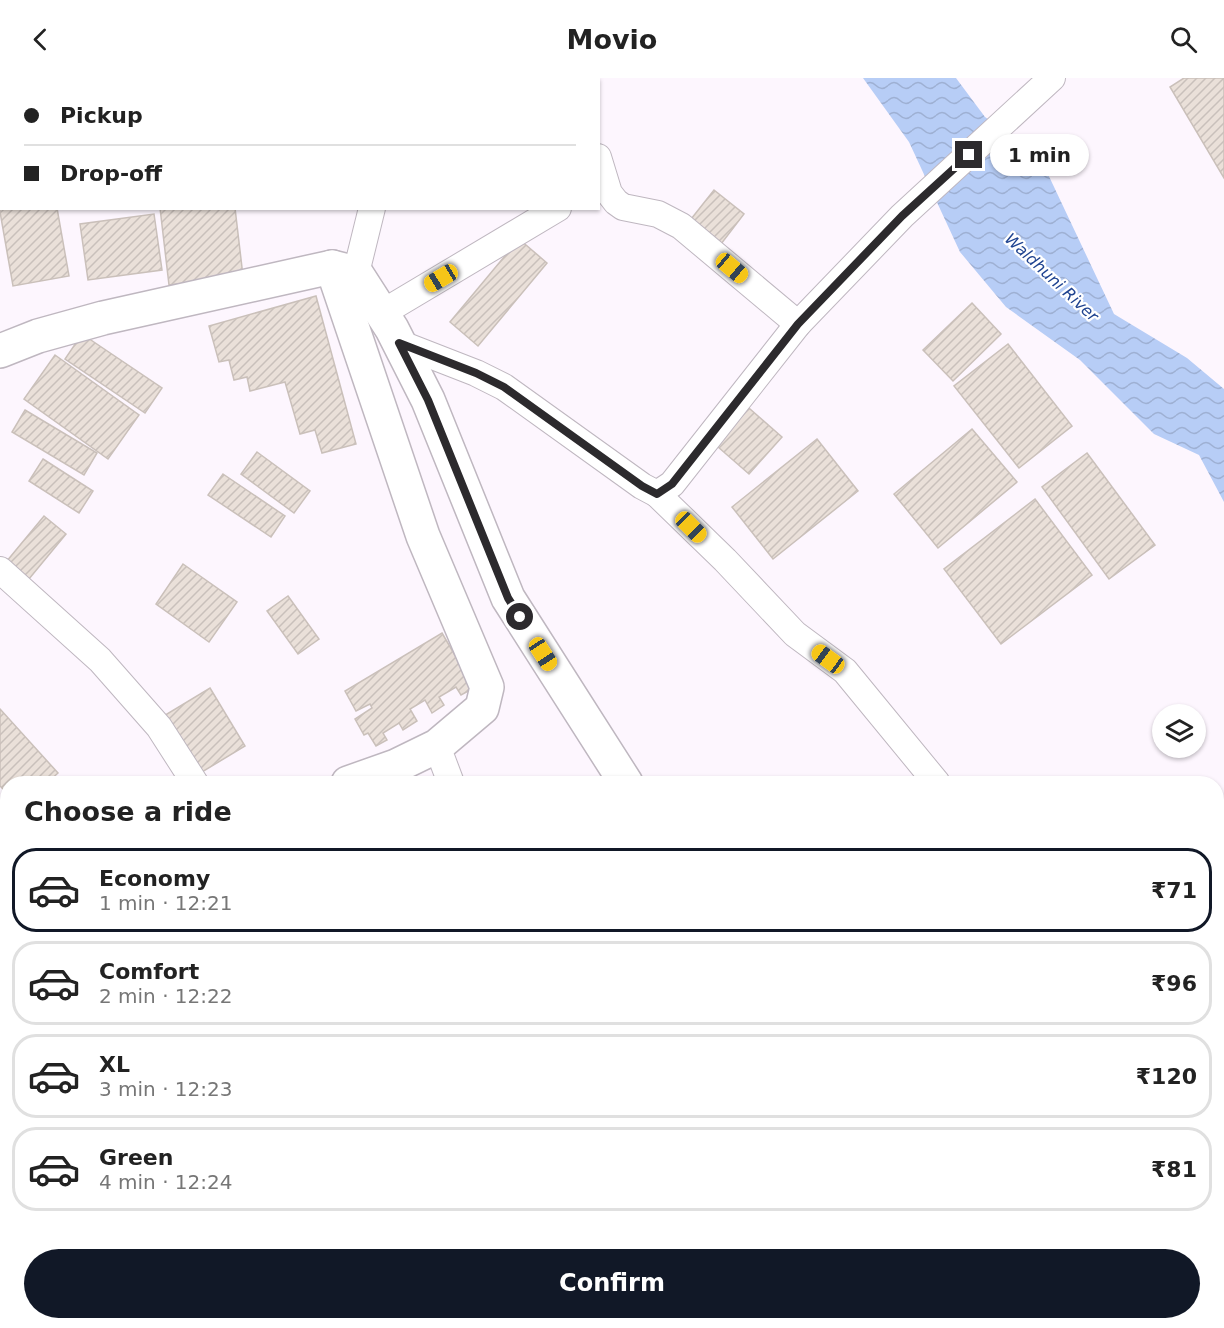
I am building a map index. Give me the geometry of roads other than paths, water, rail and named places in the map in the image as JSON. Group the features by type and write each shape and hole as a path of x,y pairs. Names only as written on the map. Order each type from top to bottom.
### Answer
{"main road":[{"path":"344,270 382,313 428,400 508,598 622,776"},
{"path":"0,351 38,336 103,318 344,270"},
{"path":"344,270 423,536 487,687 482,708 437,746 396,766 368,776"}],"street":[{"path":"657,494 672,484 798,324 902,216 1052,78"},
{"path":"600,164 609,193 607,201 623,207 658,214 681,226 798,324"},
{"path":"344,270 371,210"},
{"path":"382,313 555,210"},
{"path":"399,343 476,373 504,387 642,486 657,494 725,560 795,634 845,671 931,776"},
{"path":"0,570 100,660 159,727 190,776"},
{"path":"437,746 448,776"}],"water":[{"name":"Waldhuni River","path":"863,78 956,78 985,117 1038,153 1114,314 1187,358 1224,389 1224,502 1199,455 1154,434 1080,360 1006,307 960,252 909,142"}]}
